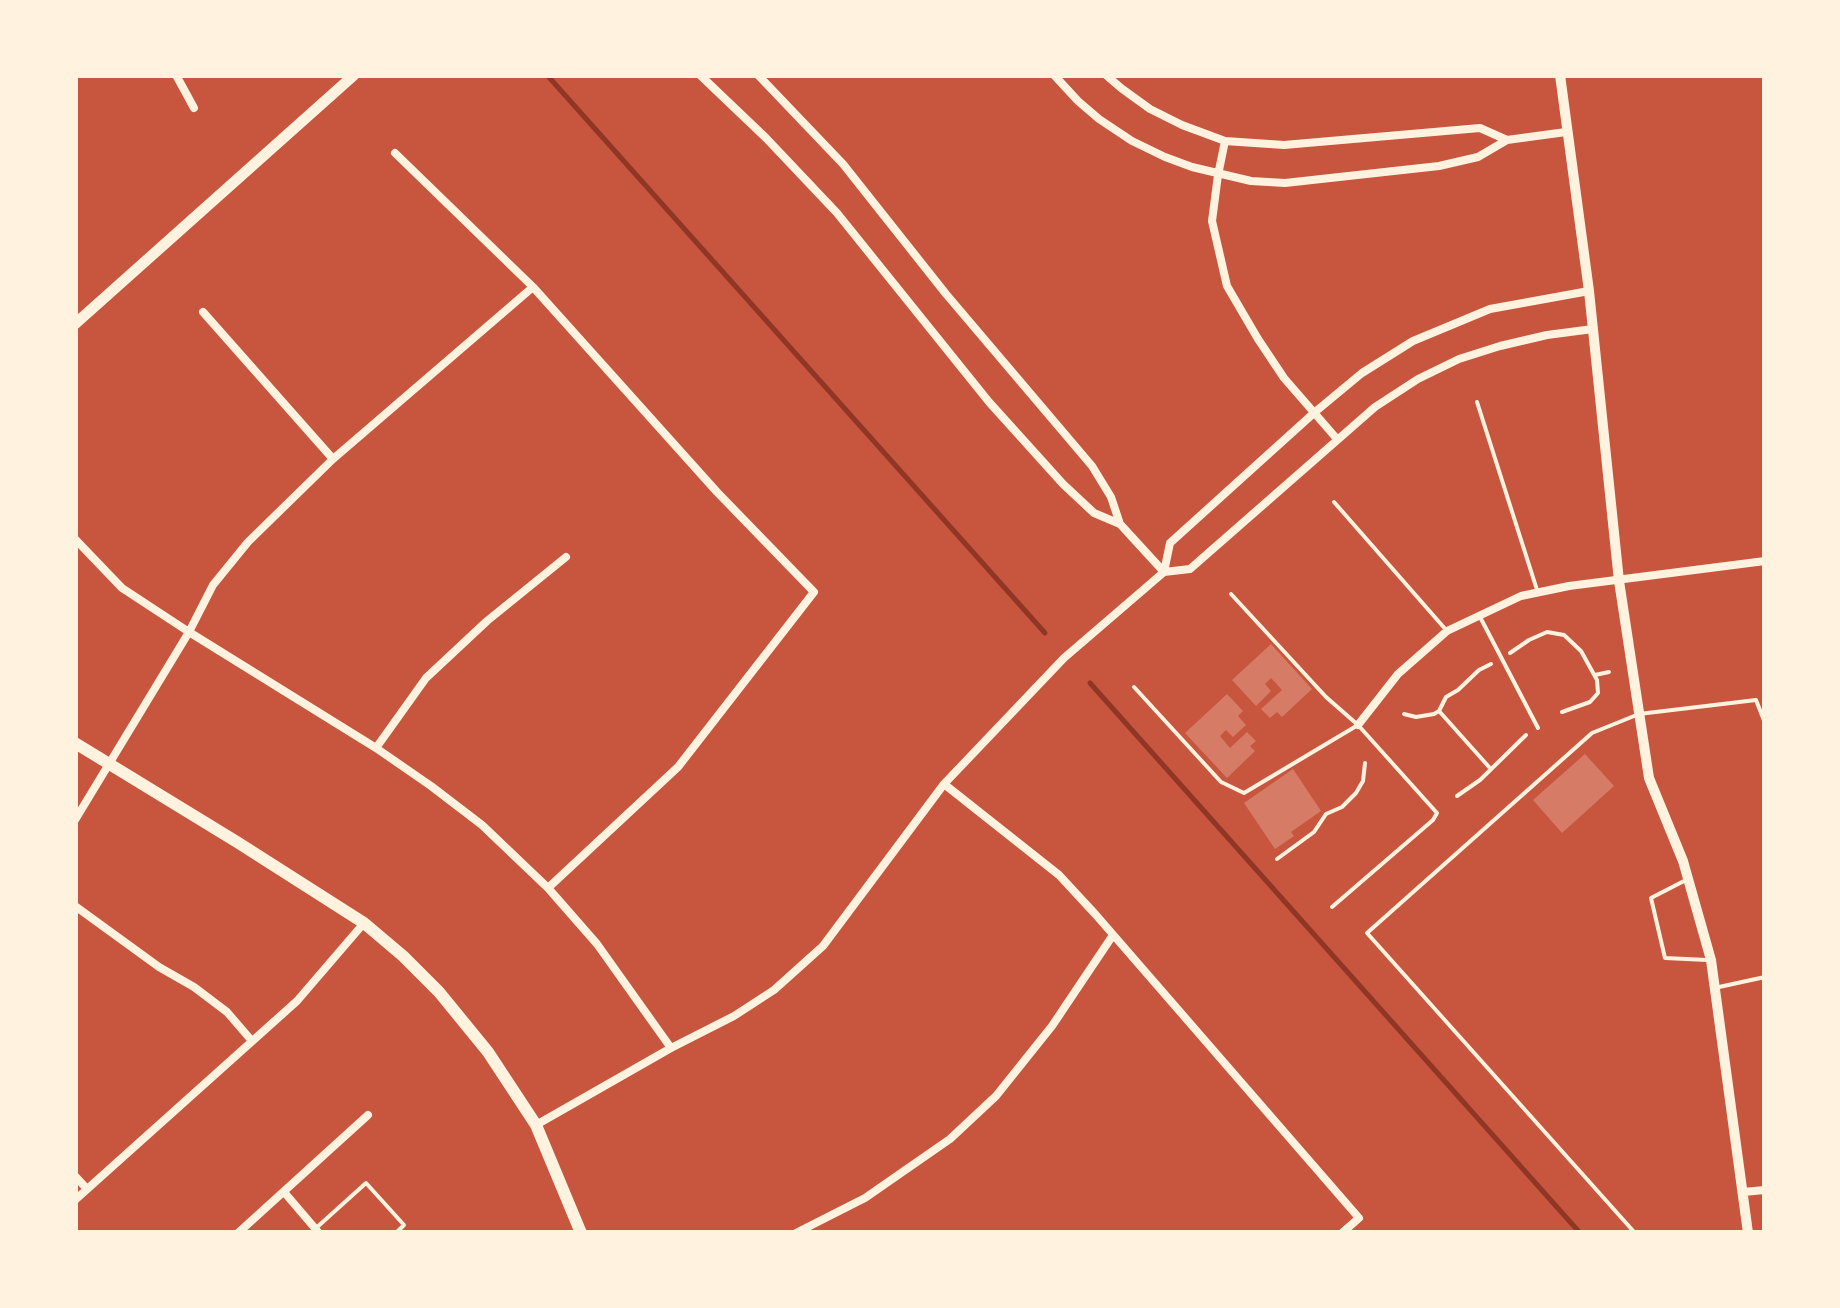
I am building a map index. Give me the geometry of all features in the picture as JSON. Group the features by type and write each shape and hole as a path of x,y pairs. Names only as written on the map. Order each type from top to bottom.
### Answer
{"main road":[{"path":"75,324 354,75"},
{"path":"75,744 364,923 403,956 439,992 488,1052 536,1125 581,1233"}],"street":[{"path":"176,75 194,108"},
{"path":"700,75 837,213 989,402 1063,484 1094,513 1120,524 1164,572"},
{"path":"758,75 843,164 946,294 1092,466 1111,496 1120,524"},
{"path":"1054,75 1099,119 1132,141 1165,158 1251,181 1285,183 1439,166 1478,157 1507,140 1566,132"},
{"path":"1106,75 1150,108 1225,141 1284,145 1480,128 1507,140"},
{"path":"1560,75 1589,291 1619,580 1649,778 1683,861 1711,960 1748,1233"},
{"path":"1225,141 1212,221 1227,286 1276,365 1337,439"},
{"path":"396,152 533,287 717,492 814,592 678,767 548,888"},
{"path":"75,820 189,632 213,585 248,542 333,459 533,287"},
{"path":"1164,572 1170,543 1362,372 1413,341 1490,309 1589,291"},
{"path":"203,312 333,459"},
{"path":"536,1125 774,990 824,946 944,784 1064,658 1164,572 1190,569 1375,407 1418,378 1459,360 1547,335 1593,329"},
{"path":"75,538 122,588 376,748 482,825 548,888 597,944 671,1048"},
{"path":"376,748 426,678 487,621 566,558"},
{"path":"1358,725 1398,674 1447,631 1521,596 1765,561"},
{"path":"944,784 1059,875 1114,935 1358,1218 1342,1233"},
{"path":"75,906 227,1012 252,1042"},
{"path":"75,1200 297,1001 364,923"},
{"path":"796,1233 865,1198 950,1139 996,1096 1052,1026 1114,935"},
{"path":"238,1233 368,1115"},
{"path":"75,1176 87,1189"},
{"path":"1743,1192 1765,1190"},
{"path":"284,1192 317,1231"}],"lane":[{"path":"1477,402 1538,593"},
{"path":"1334,502 1447,631"},
{"path":"1231,594 1326,697 1358,725 1436,814 1332,907"},
{"path":"1479,615 1538,728"},
{"path":"1134,687 1221,782 1244,793 1358,725"},
{"path":"1635,1233 1368,934 1592,733 1639,714 1756,700 1765,722"},
{"path":"1688,878 1652,898 1665,958 1711,960"},
{"path":"1715,988 1765,976"},
{"path":"317,1231 366,1183 404,1226 396,1233"}],"path":[{"path":"1510,653 1547,632 1564,636 1580,651 1599,688 1595,698 1562,712"},
{"path":"1404,714 1416,717 1439,711 1446,697 1492,664"},
{"path":"1594,676 1610,672"},
{"path":"1439,711 1490,768"},
{"path":"1457,796 1480,780 1526,735"},
{"path":"1277,859 1314,832 1326,814 1342,807 1356,794 1363,781 1365,763"}],"building":[{"path":"1271,644 1312,689 1282,717 1277,712 1270,718 1261,709 1282,690 1271,678 1265,684 1271,691 1256,706 1232,680"},
{"path":"1227,694 1243,711 1238,716 1246,725 1233,737 1226,730 1220,736 1230,748 1247,732 1256,741 1250,746 1255,751 1227,778 1185,733"},
{"path":"1585,754 1614,786 1562,833 1533,800"},
{"path":"1293,769 1321,811 1275,849 1244,803"}],"waterway":[{"path":"547,75 1045,633"},
{"path":"1090,683 1580,1233"}]}
